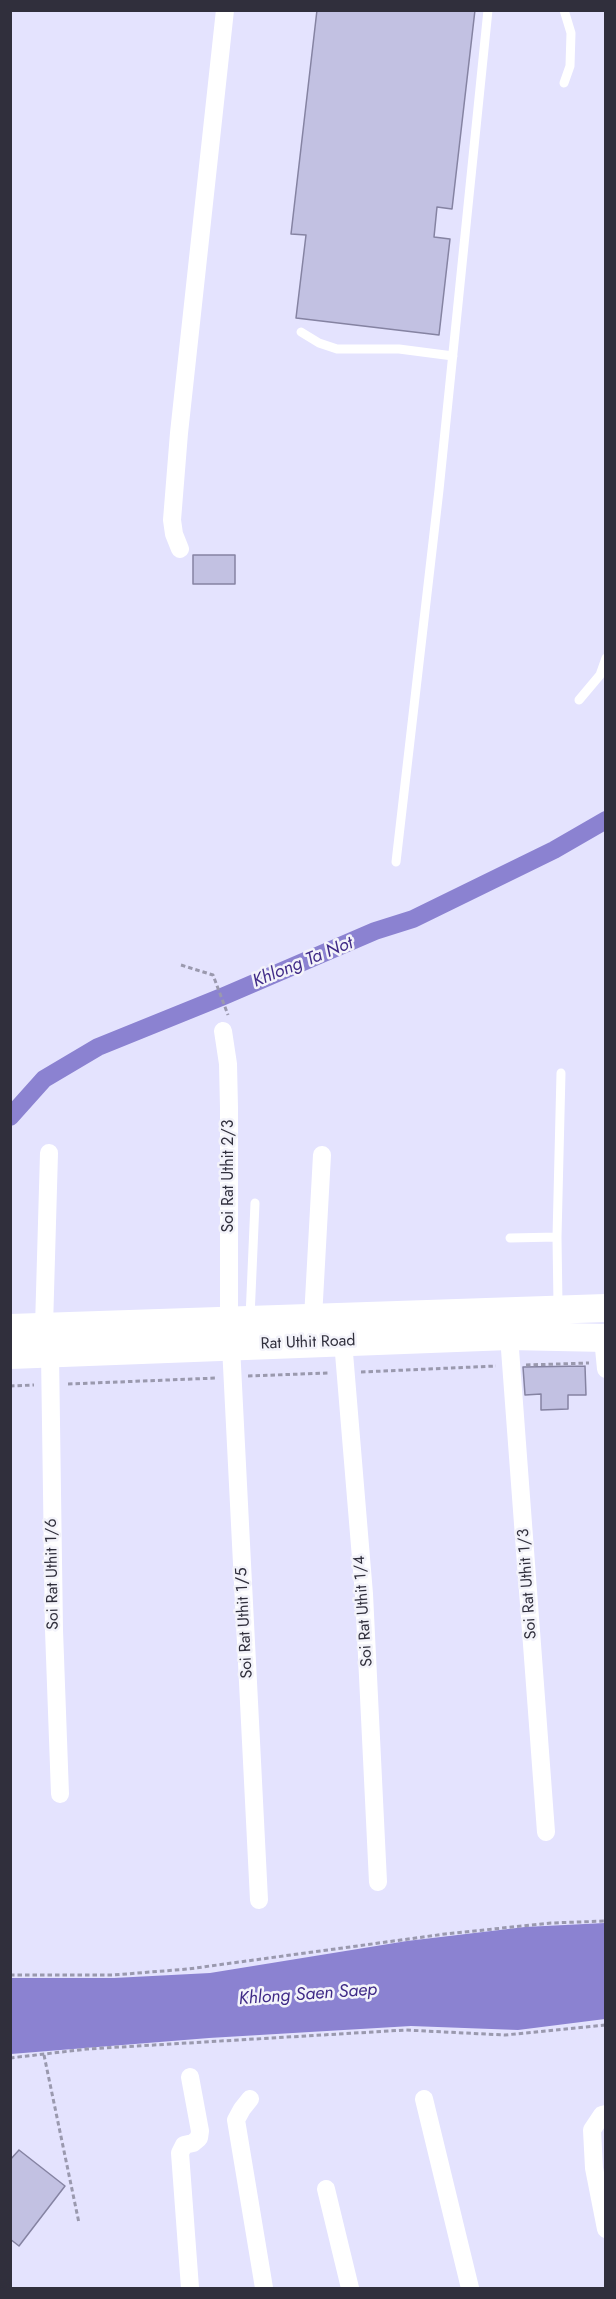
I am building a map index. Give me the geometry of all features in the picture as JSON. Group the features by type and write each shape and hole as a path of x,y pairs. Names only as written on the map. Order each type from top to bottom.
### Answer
{"main road":[{"name":"Rat Uthit Road","path":"10,1355 47,1340 237,1329 313,1318 606,1308"},
{"name":"Rat Uthit Road","path":"10,1328 47,1340"},
{"name":"Rat Uthit Road","path":"237,1329 343,1341 509,1336 604,1346"}],"street":[{"path":"180,549 172,520 178,433 225,10"},
{"name":"Soi Rat Uthit 2/3","path":"226,1024 237,1329"},
{"name":"Soi Rat Uthit 1/6","path":"49,1153 47,1340 60,1794"},
{"path":"313,1318 322,1155"},
{"name":"Soi Rat Uthit 1/5","path":"237,1329 232,1377 259,1900"},
{"name":"Soi Rat Uthit 1/3","path":"509,1336 546,1832"},
{"name":"Soi Rat Uthit 1/4","path":"343,1341 364,1594 378,1882"},
{"path":"604,1346 606,1369"},
{"path":"190,2077 200,2131 199,2138 193,2143 184,2145 180,2153 190,2289"},
{"path":"424,2099 470,2289"},
{"path":"250,2100 236,2120 264,2289"},
{"path":"606,2114 602,2115 592,2130 594,2168 606,2229"},
{"path":"326,2189 350,2289"}],"lane":[{"path":"396,862 453,356 488,10"},
{"path":"564,10 571,33 570,66 564,83"},
{"path":"301,332 319,343 337,349 399,349 453,356"},
{"path":"579,700 600,675 606,658"},
{"path":"558,1311 557,1237 561,1073"},
{"path":"237,1329 255,1203"},
{"path":"510,1238 557,1237"}],"path":[{"path":"181,965 213,975 226,1024"},
{"path":"10,1386 511,1366 604,1346"},
{"path":"10,1975 97,1976 188,1970 445,1934 525,1925 606,1921"},
{"path":"10,2058 406,2030 505,2035 606,2025"},
{"path":"44,2054 79,2223"}],"water":[{"name":"Khlong Saen Saep","path":"605,1923 605,2019 518,2030 411,2026 209,2038 11,2054 11,1978 114,1978 210,1973 407,1941 525,1927"}],"building":[{"path":"317,10 475,10 452,209 437,207 434,237 450,239 439,335 296,318 306,235 291,234"},
{"path":"193,555 235,555 235,584 193,584"},
{"path":"585,1366 586,1395 568,1395 568,1409 541,1410 541,1394 525,1395 523,1367"},
{"path":"19,2150 65,2186 19,2246 10,2239 10,2160"}],"waterway":[{"name":"Khlong Ta Not","path":"10,1117 44,1079 98,1047 375,931 413,919 554,850 606,820"}]}
